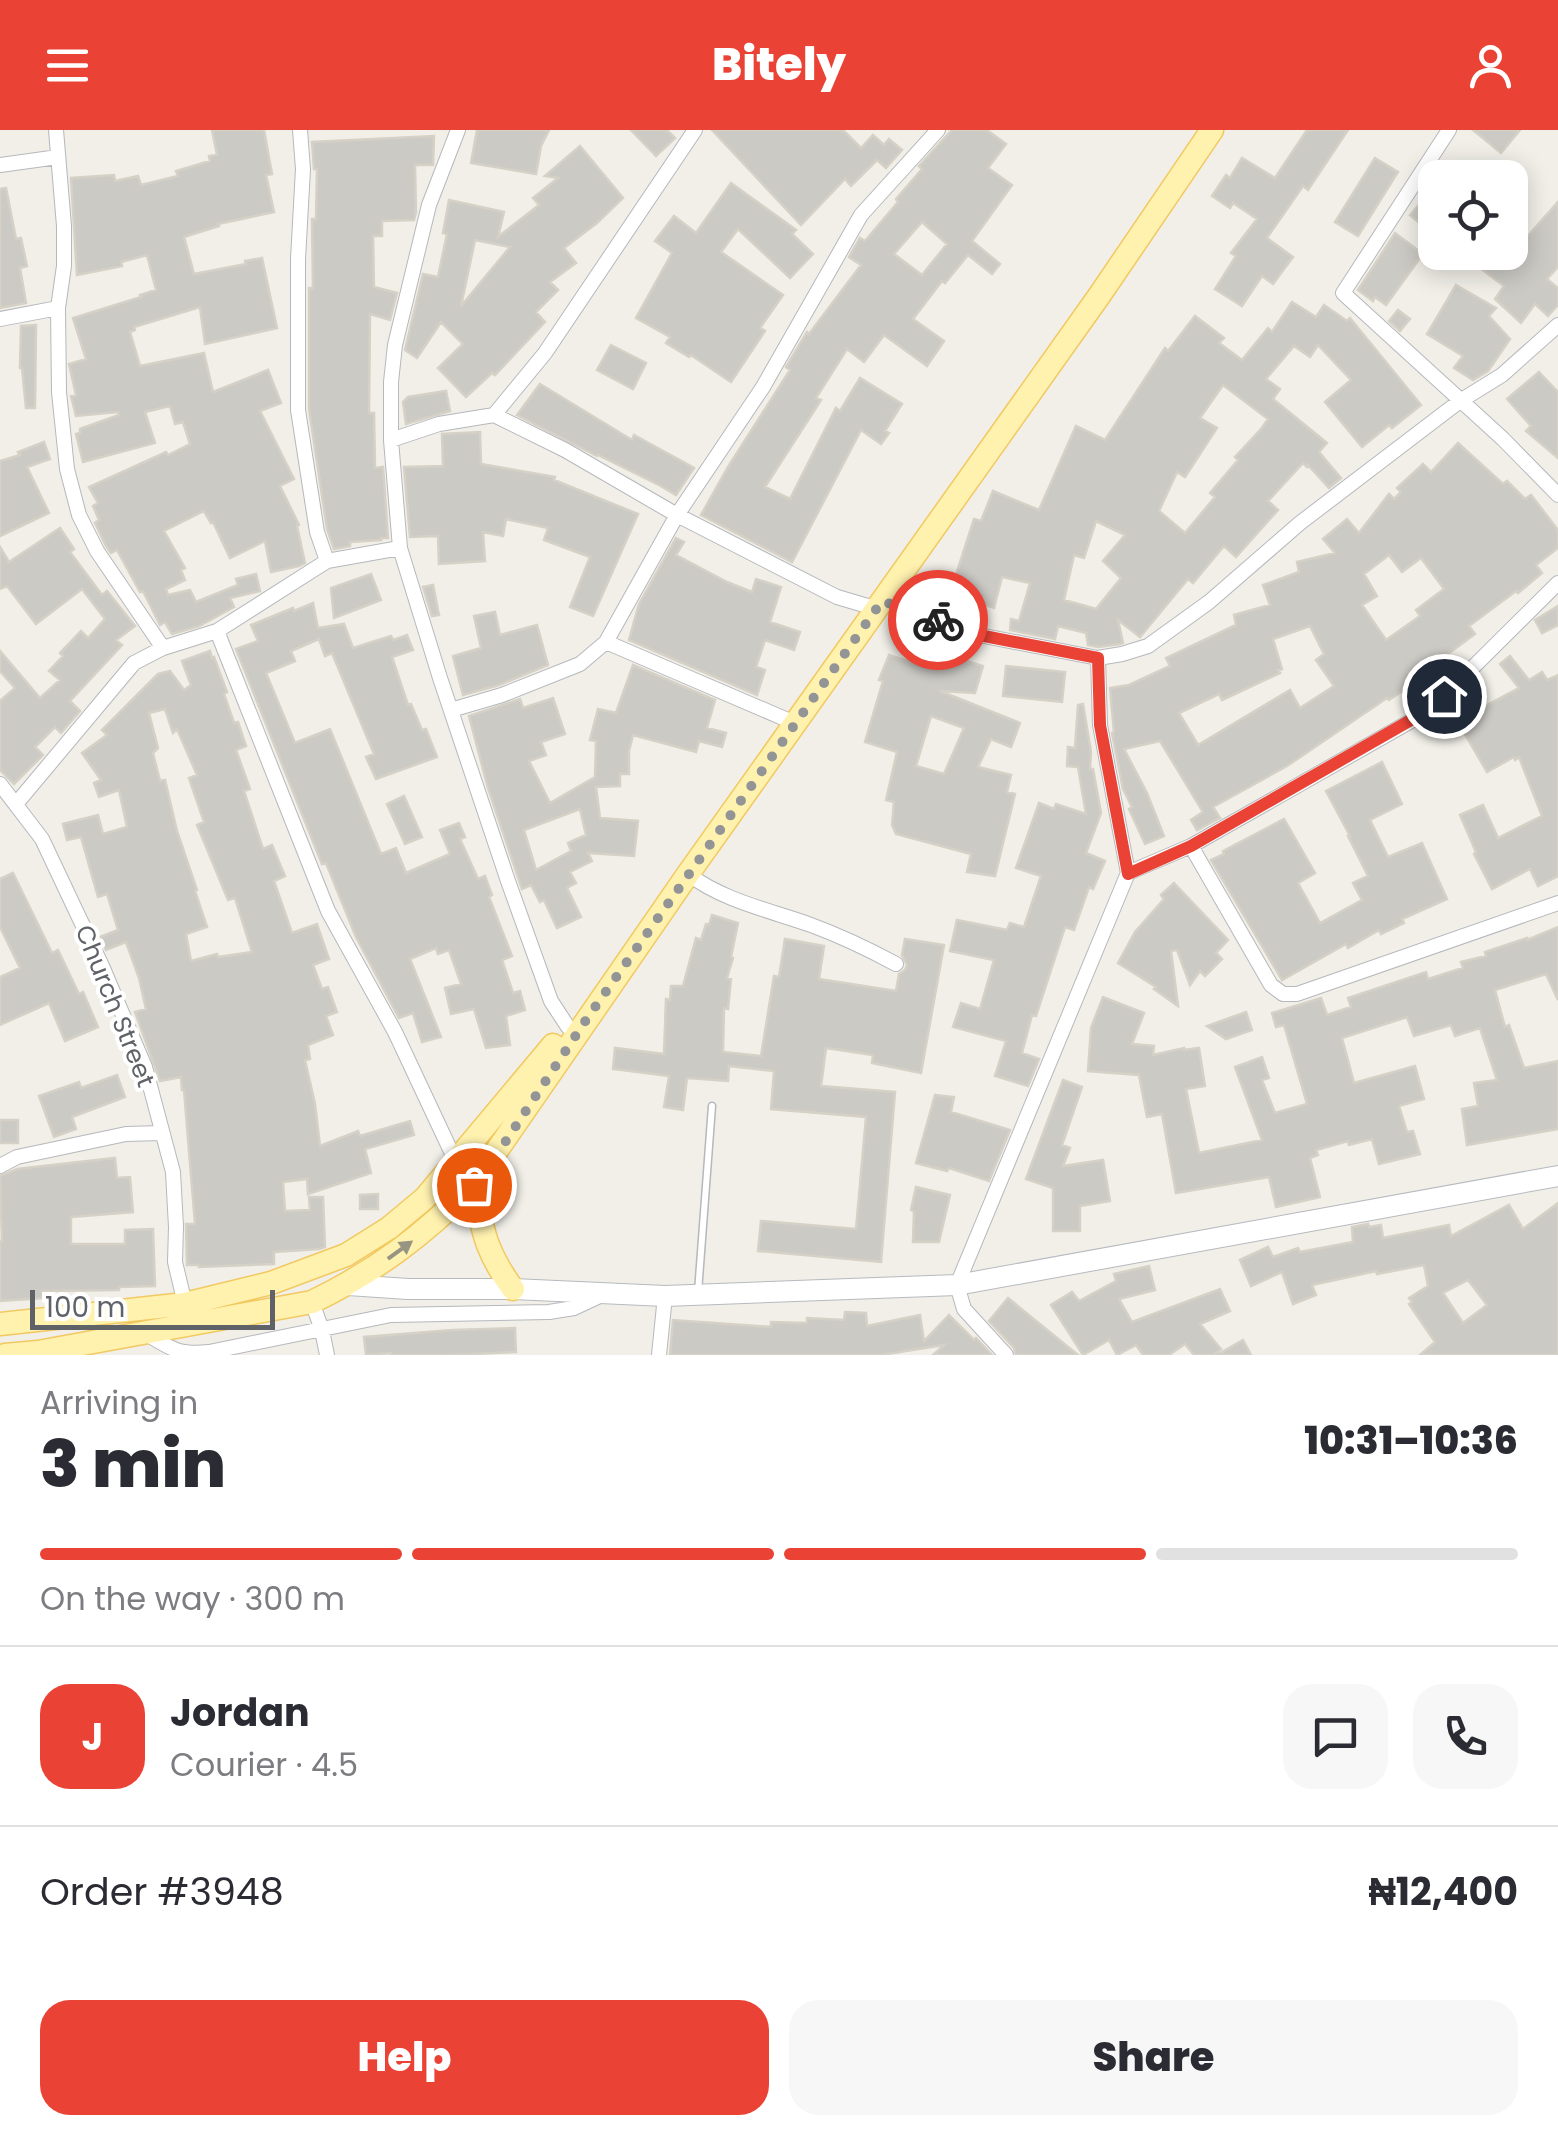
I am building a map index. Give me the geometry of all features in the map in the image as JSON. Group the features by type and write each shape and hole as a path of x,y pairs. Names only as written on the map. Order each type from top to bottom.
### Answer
{"main road":[{"path":"4,1355 312,1302 348,1285 422,1235 474,1185 1041,369 1140,215 1202,130"},
{"path":"1041,369 1100,296 1212,130"},
{"path":"0,1324 185,1304 271,1284 346,1255 389,1228 425,1198 568,1027 876,604"},
{"path":"348,1285 664,1296 957,1285 1558,1176"},
{"path":"474,1185 485,1242 513,1290"},
{"path":"38,1352 39,1320"}],"street":[{"path":"56,130 64,226 58,308 59,392 67,469 79,515 97,551 163,648"},
{"path":"300,130 303,169 298,259 298,410 317,532 326,561"},
{"path":"458,130 429,205 395,345 392,440 400,548 508,880 551,1001 568,1027"},
{"path":"494,416 544,353 695,130"},
{"path":"451,710 502,695 580,664 606,642 677,515 763,387 862,215 938,130"},
{"path":"1449,130 1343,293 1503,438 1558,495"},
{"path":"0,165 58,157"},
{"path":"0,320 58,308"},
{"path":"392,440 439,424 494,416 565,450 677,515 837,597 876,604 984,636 1098,658 1148,646 1209,602 1300,523 1460,400 1502,375 1558,325"},
{"path":"16,804 134,663 163,648 217,631 326,561 400,548"},
{"path":"1128,874 1191,846 1411,720 1444,696 1558,583"},
{"path":"217,631 328,911 395,1032 456,1162"},
{"path":"606,642 790,721"},
{"path":"1006,1355 964,1309 957,1285 1128,874 1100,725 1098,658"},
{"name":"Church Street","path":"0,784 42,839 145,1067 173,1172 174,1262 185,1304"},
{"path":"1191,846 1270,986 1282,994 1297,994 1558,904"},
{"path":"688,874 706,887 858,943 896,964"},
{"path":"0,1166 17,1156 126,1134 161,1133"},
{"path":"145,1333 178,1352 190,1354 391,1315 549,1312 574,1308 603,1294"},
{"path":"660,1355 664,1296"},
{"path":"312,1302 327,1355"}],"lane":[{"path":"698,1293 712,1106"}],"building":[{"path":"212,130 264,130 272,174 266,175 274,212 218,224 184,237 194,274 262,258 277,328 205,344 200,307 134,327 130,332 140,366 204,353 213,392 268,370 281,403 260,411 294,479 280,486 299,525 305,563 271,572 265,541 230,558 204,511 164,531 185,568 181,570 185,580 166,589 168,595 190,590 196,602 238,585 236,579 256,574 260,591 230,598 234,607 199,626 172,634 165,622 160,625 117,550 111,553 106,546 95,523 99,520 93,506 98,503 89,487 190,444 183,422 175,424 170,406 145,412 155,443 83,462 76,434 119,415 118,412 76,416 69,364 86,359 73,318 156,290 147,255 121,262 122,266 77,275 71,178 114,175 115,181 138,176 141,185 178,176 176,171 210,161 209,156 217,155"},
{"path":"477,130 549,130 541,146 536,174 471,163"},
{"path":"631,130 667,130 675,138 656,156"},
{"path":"712,130 843,130 861,148 873,135 884,145 889,139 902,150 886,168 877,160 851,186 845,179 801,225"},
{"path":"952,130 987,130 1006,144 988,168 1012,185 972,241 1000,264 992,274 968,255 913,319 944,341 927,366 884,335 864,362 847,349 816,398 821,400 765,487 790,499 836,408 840,411 860,378 902,404 881,444 861,430 792,562 701,515 790,370 786,367 807,332 861,265 849,257 860,238 865,241 898,202 896,199 922,169 919,166","holes":["922,222 947,244 922,275 894,254"]},
{"path":"1307,130 1348,130 1308,190 1303,186 1267,238 1293,257 1273,284 1262,276 1242,306 1215,289 1236,256 1231,253 1257,219 1233,203 1230,208 1212,196 1242,158 1275,178"},
{"path":"1473,130 1520,130 1501,153"},
{"path":"434,136 433,165 415,165 414,220 382,221 382,236 373,236 374,287 397,293 390,320 370,314 369,413 374,413 375,468 383,467 388,538 350,542 350,546 334,549 327,529 309,409 309,288 313,288 312,219 316,219 317,169 312,142"},
{"path":"580,146 623,198 564,248 576,263 550,282 558,290 536,312 545,322 495,375 492,373 466,397 438,368 463,344 441,322 417,358 405,350 423,274 438,277 449,200 504,212 498,237 539,205 533,198 558,178 545,176","holes":["475,240 510,247 461,306"]},
{"path":"1375,158 1398,172 1358,236 1335,222"},
{"path":"731,183 796,230 792,234 813,254 790,278 738,229 721,252 783,295 760,328 765,331 731,382 666,343 670,337 636,318 672,253 655,241 674,216 696,233"},
{"path":"6,188 16,239 21,238 27,266 20,268 26,303 0,308 0,189"},
{"path":"1558,202 1558,267 1547,279 1558,288 1558,305 1548,316 1535,304 1521,323 1495,299 1504,286 1483,270 1528,270 1528,236"},
{"path":"1418,206 1418,222 1410,215"},
{"path":"1395,233 1418,250 1418,261 1386,305 1358,290"},
{"path":"1456,285 1496,308 1489,316 1510,339 1488,371 1473,380 1454,368 1463,356 1427,334"},
{"path":"1292,302 1316,317 1324,305 1347,321 1350,318 1421,405 1362,447 1325,402 1351,380 1318,345 1310,357 1294,346 1266,379 1280,389 1273,399 1327,443 1319,452 1341,478 1329,488 1303,463 1268,501 1278,510 1236,557 1224,546 1193,583 1188,579 1140,637 1118,620 1123,643 1098,647 1088,645 1086,633 1058,626 1055,639 1010,630 1011,619 1019,621 1030,583 1002,577 994,608 936,588 941,576 954,581 974,519 981,521 993,491 1039,510 1076,426 1105,440 1165,348 1168,351 1195,316 1224,338 1219,343 1242,360 1268,328 1272,332","holes":["1223,385 1268,419 1235,457 1238,460 1210,493 1215,497 1185,533 1159,511 1177,472 1185,477 1217,428 1200,418","1096,521 1125,535 1103,561 1121,578 1096,609 1064,600 1074,555 1084,558"]},
{"path":"1398,310 1410,319 1400,331 1389,321"},
{"path":"36,325 35,408 26,408 20,368 21,326"},
{"path":"611,345 646,363 633,389 597,370"},
{"path":"1539,372 1558,392 1558,458 1526,431 1531,426 1507,399"},
{"path":"540,384 632,440 634,435 694,468 676,495 517,415"},
{"path":"446,391 450,411 406,424 403,402 408,397"},
{"path":"480,432 481,464 555,477 554,480 638,514 593,616 570,607 590,557 544,540 548,528 506,519 503,536 483,532 485,561 439,564 438,536 410,537 404,467 443,466 442,434"},
{"path":"44,442 50,459 27,467 49,513 0,536 0,461"},
{"path":"1458,443 1503,484 1507,481 1525,499 1531,495 1558,530 1558,548 1536,565 1542,573 1469,626 1475,634 1411,681 1413,684 1287,766 1213,807 1220,818 1197,830 1191,820 1203,812 1160,741 1124,749 1164,836 1145,844 1123,789 1112,733 1110,688 1129,685 1170,666 1166,658 1236,625 1234,615 1270,605 1263,585 1299,572 1297,562 1335,553 1323,539 1347,519 1359,533 1389,494 1394,499 1401,492 1397,488 1423,464 1431,472","holes":["1389,555 1402,572 1421,558 1444,589 1416,610 1420,616 1386,640 1362,605 1377,596 1364,574","1310,626 1324,654 1316,660 1334,686 1300,708 1290,690 1198,745 1179,713 1219,694 1222,700 1280,673 1273,639"]},
{"path":"60,528 74,549 70,552 102,595 107,591 135,626 116,640 122,645 70,701 80,711 61,733 55,727 35,747 43,755 14,784 0,770 0,701 15,688 0,671 0,651 40,698 60,680 49,671 63,656 60,653 81,631 88,638 105,619 82,589 36,624 7,586 0,589 0,547 9,562"},
{"path":"676,538 684,542 676,555 727,582 752,592 756,579 781,587 770,622 800,632 794,650 765,640 756,667 765,670 757,695 629,640 639,604"},
{"path":"371,574 381,600 334,618 331,588"},
{"path":"433,585 439,615 432,616 423,587"},
{"path":"313,603 318,628 344,624 353,648 407,635 413,650 392,657 408,705 411,704 422,730 426,729 437,757 376,779 366,757 374,754 332,653 325,656 319,639 291,651 295,661 266,673 295,743 330,729 381,854 396,848 406,873 450,854 440,830 459,823 465,837 460,839 478,879 485,876 492,895 489,897 512,956 502,960 513,993 520,991 525,1010 506,1016 510,1045 486,1048 474,1009 451,1014 445,988 461,984 449,950 438,954 436,948 410,959 441,1037 422,1042 413,1013 399,1018 356,937 326,863 322,864 236,649 258,641 251,625"},
{"path":"1558,606 1558,625 1542,633 1535,620"},
{"path":"495,612 500,635 537,625 548,665 463,695 453,656 481,648 474,616"},
{"path":"210,651 214,657 234,723 238,722 246,746 236,750 250,789 244,791 263,849 272,845 285,876 274,881 292,933 317,924 329,959 313,965 322,989 328,987 337,1012 326,1016 333,1035 308,1045 310,1059 305,1060 320,1146 358,1131 360,1136 410,1121 414,1135 365,1149 371,1173 308,1194 307,1179 283,1182 285,1211 310,1210 309,1197 323,1197 325,1247 274,1252 274,1264 187,1265 186,1224 195,1224 181,1077 160,1081 135,1012 146,1009 126,942 106,950 100,937 118,930 107,894 98,897 81,837 67,840 63,824 98,815 103,834 127,827 119,790 99,797 94,783 101,780 82,753 107,735 102,730 158,674 170,671 184,690 191,685 182,661","holes":["165,709 173,733 177,729 197,775 189,778 204,822 197,825 228,900 235,898 252,952 218,957 217,954 191,961 186,934 207,927 165,780 160,781 153,753 158,748 149,713"]},
{"path":"935,651 983,666 975,693 940,691 1020,723 1011,747 991,739 978,767 1011,775 1007,792 1015,794 995,876 967,872 971,854 896,834 892,825 894,802 886,800 897,752 865,742 889,655 930,668","holes":["931,716 964,728 944,774 916,766"]},
{"path":"1510,656 1529,680 1542,672 1547,680 1558,675 1558,876 1538,886 1530,869 1492,889 1460,815 1483,805 1498,838 1542,816 1519,757 1487,772 1456,719 1519,688 1500,664"},
{"path":"633,665 715,700 707,728 726,733 722,747 699,741 696,752 633,735 629,774 620,774 620,786 596,787 600,818 638,821 634,856 588,853 592,861 570,872 576,883 567,888 581,917 557,928 544,900 540,902 531,885 522,889 469,716 520,699 523,708 553,698 565,734 541,742 546,755 529,761 550,803 595,777 596,741 590,740 598,709 616,713","holes":["580,809 586,835 568,843 571,851 536,870 524,830"]},
{"path":"1006,666 1065,672 1062,702 1003,696"},
{"path":"1083,704 1090,769 1101,813 1086,853 1105,861 1093,889 1089,887 1074,930 1065,927 1036,1016 1032,1015 1022,1053 1039,1059 1028,1086 995,1076 1006,1041 953,1027 961,1003 980,1009 994,960 950,951 957,920 1007,930 1010,923 1024,927 1041,876 1016,868 1039,803 1086,814 1078,767 1067,766 1068,747 1075,748 1078,705"},
{"path":"1382,762 1402,804 1370,820 1388,857 1422,843 1447,899 1402,919 1404,923 1381,934 1379,930 1348,948 1346,944 1282,980 1211,860 1284,819 1315,873 1298,883 1320,923 1362,900 1353,883 1368,876 1326,791"},
{"path":"404,796 422,837 405,844 387,804"},
{"path":"13,873 52,953 58,950 98,1027 65,1041 49,1003 0,1025 0,977 20,968 0,927 0,879"},
{"path":"1174,883 1228,940 1216,953 1222,959 1205,976 1200,971 1190,985 1177,950 1171,951 1178,1006 1118,963 1135,932"},
{"path":"712,915 738,923 727,978 731,979 728,1009 724,1008 723,1052 761,1056 774,976 779,977 785,939 824,946 819,979 896,991 899,974 907,965 902,955 905,939 944,945 921,1073 872,1063 873,1055 826,1048 821,1086 895,1092 881,1262 758,1251 761,1221 856,1229 866,1117 771,1109 774,1071 729,1066 728,1081 687,1078 683,1110 664,1107 669,1076 613,1069 615,1048 664,1054 666,999 670,1000 671,986 683,986 696,938 701,940"},
{"path":"1558,927 1558,1000 1546,974 1495,990 1505,1027 1509,1025 1524,1068 1558,1061 1558,1129 1467,1145 1462,1109 1478,1106 1474,1083 1497,1080 1480,1028 1455,1036 1451,1025 1414,1036 1407,1017 1342,1038 1354,1083 1415,1066 1424,1099 1399,1106 1407,1132 1413,1131 1420,1154 1379,1164 1372,1139 1316,1150 1318,1155 1310,1158 1320,1197 1276,1207 1269,1177 1176,1193 1162,1114 1147,1117 1139,1075 1088,1071 1091,1028 1103,997 1144,1013 1132,1044 1154,1046 1153,1055 1199,1048 1205,1086 1186,1089 1199,1153 1262,1140 1235,1067 1262,1057 1269,1078 1262,1080 1275,1113 1307,1104 1284,1025 1276,1027 1272,1013 1321,998 1327,1015 1351,1007 1348,998 1426,972 1428,979 1463,968 1461,962"},
{"path":"1246,1012 1252,1030 1226,1039 1207,1026"},
{"path":"117,1075 125,1097 72,1117 76,1129 54,1137 39,1096 79,1082 81,1088"},
{"path":"1063,1080 1082,1087 1062,1145 1070,1148 1063,1166 1103,1160 1110,1201 1080,1206 1080,1231 1053,1231 1053,1188 1026,1179"},
{"path":"935,1095 954,1097 951,1112 1010,1130 989,1181 949,1168 947,1171 916,1163"},
{"path":"0,1120 18,1120 18,1143 0,1143"},
{"path":"115,1158 117,1178 130,1177 133,1212 71,1217 71,1244 125,1244 125,1230 153,1229 155,1286 42,1291 43,1298 0,1301 0,1176 17,1169"},
{"path":"916,1187 950,1195 939,1242 913,1242 911,1210"},
{"path":"378,1194 378,1209 360,1209 360,1195"},
{"path":"1558,1203 1558,1355 1420,1355 1435,1342 1409,1304 1409,1298 1428,1286 1424,1265 1312,1285 1316,1295 1293,1304 1282,1272 1251,1286 1240,1260 1268,1247 1273,1257 1298,1248 1300,1252 1353,1242 1352,1227 1368,1224 1381,1225 1383,1238 1449,1225 1451,1236 1509,1205 1523,1229","holes":["1468,1280 1487,1305 1463,1323 1443,1293"]},
{"path":"1149,1266 1155,1290 1119,1299 1132,1322 1220,1289 1230,1311 1200,1324 1221,1349 1214,1355 1194,1355 1185,1344 1169,1355 1143,1355 1136,1345 1117,1355 1109,1340 1083,1355 1051,1305 1072,1292 1079,1301 1116,1281 1114,1274"},
{"path":"1008,1298 1078,1355 1016,1355 989,1321"},
{"path":"845,1312 866,1313 867,1326 920,1315 924,1341 949,1315 992,1355 933,1355 944,1345 881,1355 670,1355 673,1320 771,1327 771,1322 807,1323 807,1318 844,1320"},
{"path":"515,1328 516,1352 366,1355 364,1337"},
{"path":"1243,1340 1251,1355 1217,1355"}],"way so far":[{"path":"474,1185 882,601 938,620"}],"route":[{"path":"938,620 984,636 1098,658 1100,725 1128,874 1191,846 1411,720 1444,696"}]}
